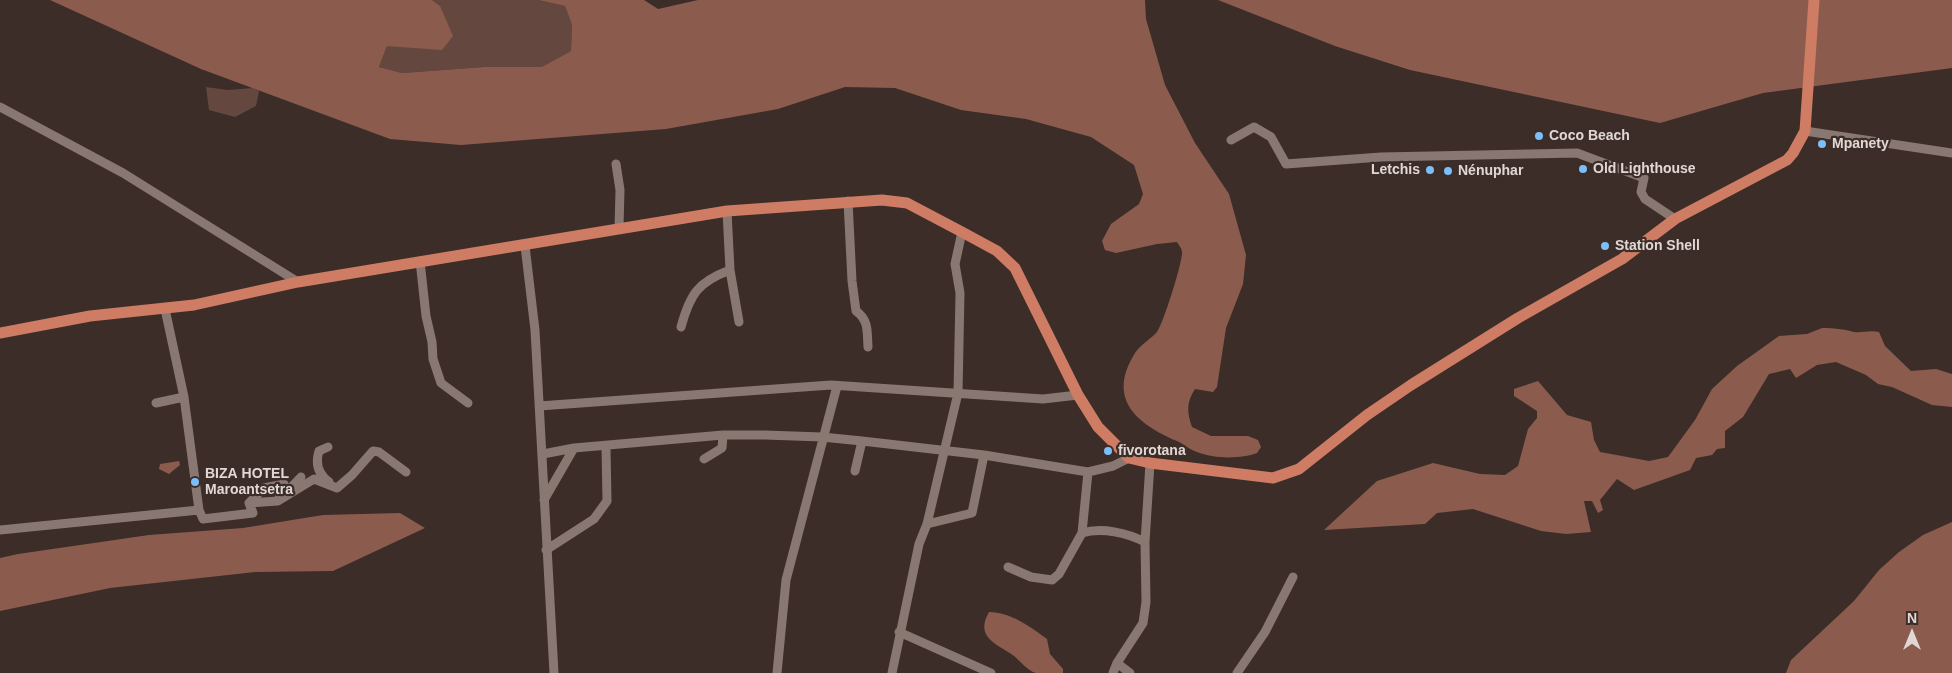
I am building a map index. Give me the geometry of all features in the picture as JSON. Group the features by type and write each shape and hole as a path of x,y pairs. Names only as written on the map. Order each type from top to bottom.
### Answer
{"main road":[{"path":"0,332 90,316 165,309 298,282 420,261 525,246 727,210 882,200 907,203 997,251 1015,268 1078,395 1098,427 1129,458 1150,463 1273,478 1299,469 1367,415 1411,385 1518,318 1622,259 1675,219 1787,160 1805,131 1814,0"}],"street":[{"path":"0,107 122,173 298,282"},
{"path":"1231,140 1254,127 1271,137 1286,164 1380,157 1577,153 1644,178 1641,192 1645,199 1675,219"},
{"path":"1805,131 1952,153"},
{"path":"616,164 620,190 619,228"},
{"path":"848,201 852,281 856,310 864,316 867,325 868,347"},
{"path":"727,210 730,270 739,322"},
{"path":"892,673 898,632 919,544 928,524 943,451 958,392 960,293 954,264 962,232"},
{"path":"525,246 534,330 543,454 546,550 554,673"},
{"path":"420,261 426,316 432,342 433,359 438,375 441,383 468,403"},
{"path":"681,326 694,291 717,275 730,270"},
{"path":"165,309 184,397 199,510 203,519 214,519 238,513 253,512 249,503"},
{"path":"539,406 837,386 1043,398 1078,395"},
{"path":"778,673 786,580 822,436 837,386"},
{"path":"156,403 184,397"},
{"path":"543,454 574,448 723,436 822,436 984,455 1088,472 1112,466 1129,458"},
{"path":"704,459 722,448 723,436"},
{"path":"855,471 862,441"},
{"path":"546,550 594,519 607,501 606,446"},
{"path":"328,447 319,451 316,460 321,476 337,488"},
{"path":"544,500 574,448"},
{"path":"337,488 374,451 380,452 406,472"},
{"path":"928,524 972,513 984,455"},
{"path":"1113,673 1117,663 1143,623 1146,602 1145,542 1150,463"},
{"path":"1008,567 1031,577 1052,580 1059,574 1082,533 1088,472"},
{"path":"278,501 301,477"},
{"path":"249,503 278,501 314,480 337,488"},
{"path":"249,503 264,488 284,484 278,501"},
{"path":"0,530 199,510"},
{"path":"1082,533 1090,531 1120,533 1145,542"},
{"path":"1237,673 1265,632 1293,577"},
{"path":"548,673 552,630"},
{"path":"898,632 991,673"},
{"path":"1117,663 1130,673"}],"shaded area":[{"path":"50,0 432,0 440,6 453,36 442,50 387,46 379,67 402,73 484,67 542,67 571,51 572,25 565,6 538,0 644,0 658,9 698,0 1145,0 1146,19 1165,85 1195,143 1229,194 1246,255 1243,284 1226,328 1217,387 1213,392 1195,389 1189,403 1190,422 1192,427 1211,436 1248,436 1258,440 1261,447 1257,453 1243,456 1219,457 1204,454 1192,450 1149,427 1130,408 1125,397 1124,384 1127,369 1137,350 1155,335 1160,327 1176,279 1182,251 1177,242 1157,244 1116,253 1105,250 1102,241 1111,224 1139,204 1143,194 1134,165 1091,137 1026,119 961,110 895,88 845,87 778,109 666,129 461,145 390,139 201,69"},
{"path":"432,0 538,0 565,6 572,25 571,51 543,67 484,67 402,73 379,67 387,46 440,6"},
{"path":"1218,0 1952,0 1952,68 1763,93 1660,123 1410,70 1335,46"},
{"path":"206,87 228,90 253,88 259,91 256,106 235,117 209,110"},
{"path":"1822,328 1854,332 1879,332 1885,346 1911,371 1936,369 1952,374 1952,407 1932,405 1892,387 1878,384 1866,375 1836,362 1817,365 1796,378 1790,369 1769,374 1743,417 1725,431 1725,448 1717,449 1712,455 1696,458 1690,470 1634,490 1617,479 1600,500 1603,510 1598,513 1592,501 1584,501 1591,532 1566,534 1541,531 1473,509 1437,513 1425,524 1324,530 1377,481 1433,463 1480,474 1505,475 1518,466 1528,429 1537,418 1537,411 1514,396 1514,389 1538,381 1567,415 1591,422 1594,440 1600,452 1649,461 1668,457 1695,420 1712,389 1737,366 1779,336 1807,334"},
{"path":"179,461 180,465 169,474 159,469 160,464"},
{"path":"400,513 425,528 333,571 255,572 110,588 0,611 0,558 149,535 243,528 323,515"},
{"path":"1952,522 1952,673 1786,673 1791,660 1854,601 1879,570 1899,552 1923,535"},
{"path":"989,612 1012,617 1047,639 1050,654 1063,669 1063,673 1033,672 1014,656 995,644 986,634 984,628"}],"place":[{"name":"Coco Beach","path":"1539,136"},
{"name":"Mpanety","path":"1822,144"},
{"name":"Old Lighthouse","path":"1583,169"},
{"name":"Letchis","path":"1430,170"},
{"name":"Nénuphar","path":"1448,171"},
{"name":"Station Shell","path":"1605,246"},
{"name":"fivorotana","path":"1108,451"},
{"name":"BIZA HOTEL Maroantsetra","path":"195,482"}]}
